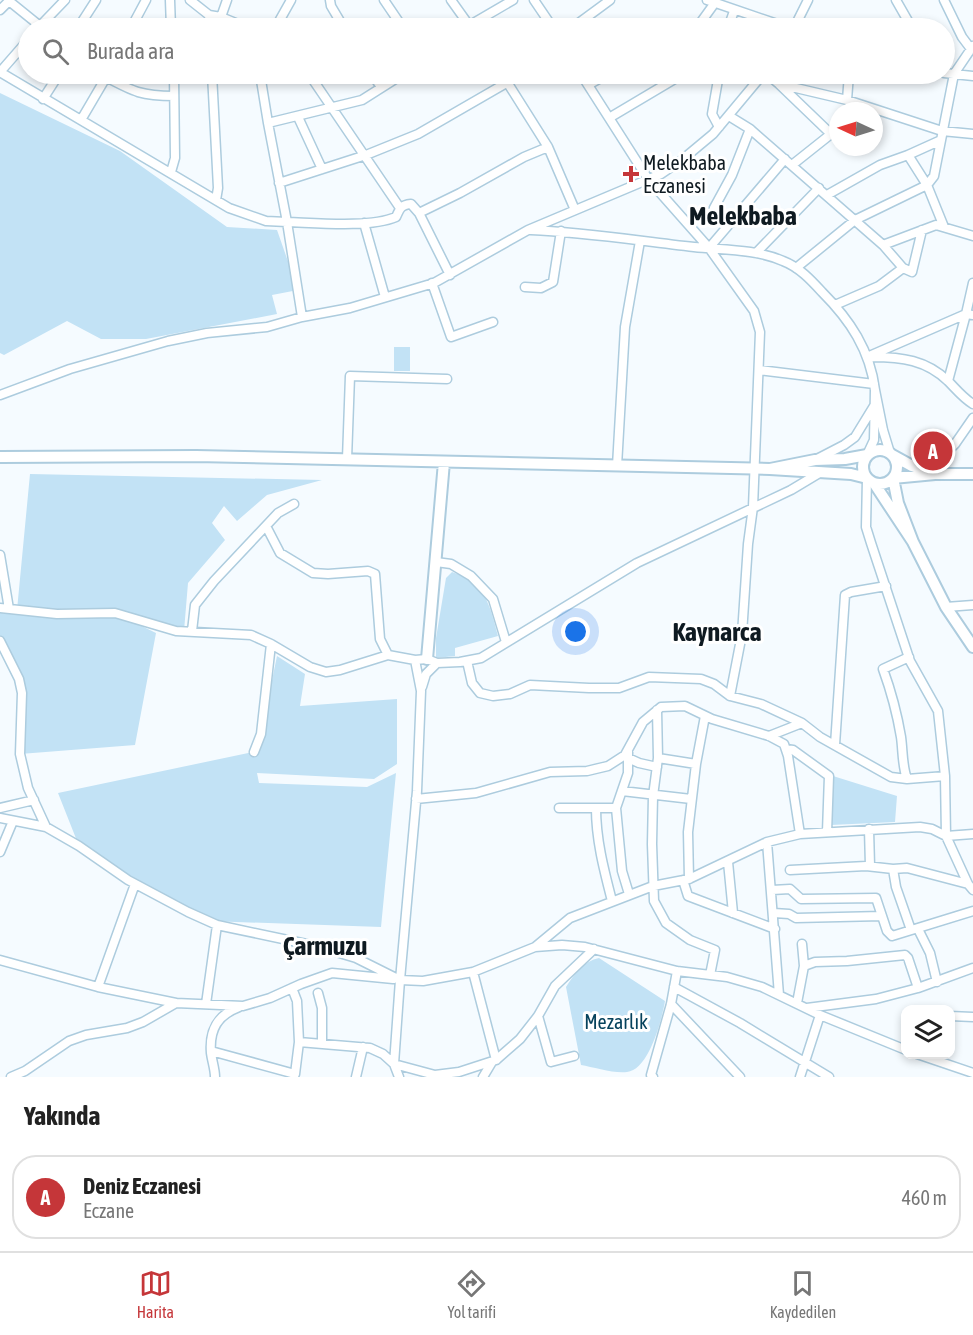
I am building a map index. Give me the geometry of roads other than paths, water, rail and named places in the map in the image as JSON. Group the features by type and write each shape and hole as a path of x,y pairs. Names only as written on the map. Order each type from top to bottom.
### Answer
{"main road":[{"path":"770,469 815,460 845,459 881,450 912,466 931,472"},
{"path":"891,454 897,464 893,478 898,503 914,543 946,607 973,647"},
{"path":"867,455 864,465 870,481 914,543"},
{"path":"0,457 196,456 754,468 822,472 884,484 893,478 931,472 973,474"},
{"path":"432,661 436,562 444,462"}],"street":[{"path":"0,10 9,0 29,18"},
{"path":"48,18 65,0"},
{"path":"84,18 96,0"},
{"path":"136,18 146,0"},
{"path":"170,0 171,18"},
{"path":"190,0 209,15 221,17 227,0"},
{"path":"281,18 291,0"},
{"path":"330,0 338,18"},
{"path":"384,0 396,18"},
{"path":"451,0 463,18"},
{"path":"484,18 513,0"},
{"path":"534,0 546,18"},
{"path":"586,18 610,0"},
{"path":"797,18 808,0"},
{"path":"896,0 906,18"},
{"path":"944,0 953,18"},
{"path":"703,18 711,2 731,6 764,18"},
{"path":"955,23 962,37 972,47 955,67"},
{"path":"18,51 0,72 18,83"},
{"path":"955,74 973,76"},
{"path":"19,84 229,208 250,217 287,222 364,223 389,220 396,217 400,208 411,204 419,213 450,275"},
{"path":"43,99 53,84"},
{"path":"81,120 102,84"},
{"path":"120,84 131,91 154,96 174,96"},
{"path":"171,172 175,158 174,84"},
{"path":"213,84 218,188 216,200"},
{"path":"262,84 302,317"},
{"path":"316,84 400,208"},
{"path":"268,123 362,100 386,84"},
{"path":"279,183 366,155 418,134 505,84"},
{"path":"509,84 548,147 575,210"},
{"path":"609,118 666,84"},
{"path":"717,84 712,114 719,128"},
{"path":"0,396 70,369 168,341 207,333 267,327 302,317 350,308 432,283 528,230 661,174 683,159 719,128 756,84"},
{"path":"779,84 847,100 942,132 973,134"},
{"path":"779,84 829,129"},
{"path":"847,100 848,84"},
{"path":"796,268 855,220 927,185 934,176 948,84"},
{"path":"588,85 648,179 709,248 754,311 760,332 753,507 742,634 730,696"},
{"path":"729,116 750,129 789,162 883,245 903,268 912,272 922,230"},
{"path":"298,117 322,169"},
{"path":"731,222 714,208 732,175 750,129"},
{"path":"709,248 789,162 829,136"},
{"path":"827,195 880,165 939,141"},
{"path":"419,213 524,157 548,147"},
{"path":"908,155 927,185 944,227"},
{"path":"756,253 819,188"},
{"path":"364,223 385,297"},
{"path":"883,245 936,225 973,236"},
{"path":"528,230 578,232 756,253 785,261 796,268 836,305 859,338 867,357 883,430 891,454"},
{"path":"525,287 541,288 553,282 561,231"},
{"path":"617,466 626,327 640,241"},
{"path":"836,305 879,286 903,268"},
{"path":"432,283 451,337 493,322"},
{"path":"948,381 970,315 973,283"},
{"path":"867,357 970,315"},
{"path":"867,357 890,357 924,364 935,369 973,404"},
{"path":"759,370 875,387"},
{"path":"347,459 350,376 447,379"},
{"path":"867,455 874,440 875,387"},
{"path":"815,460 855,437 874,406"},
{"path":"931,472 973,418"},
{"path":"0,555 5,609 57,614 115,613 176,631 251,635 310,667 326,672 388,655 415,660 467,661 481,658 637,563 791,490 822,472"},
{"path":"870,481 866,527 909,657 938,711 945,776 946,836 971,887"},
{"path":"192,631 195,605 214,581 278,513 294,504"},
{"path":"266,526 280,553 313,573 368,571 375,574 380,639 388,655"},
{"path":"436,562 452,564 471,576 494,599 506,642"},
{"path":"835,745 845,596 851,592 886,586"},
{"path":"946,607 973,605"},
{"path":"0,641 19,679 22,693 20,754 28,788 46,827"},
{"path":"254,752 261,734 271,644"},
{"path":"907,779 903,769 902,739 883,669 909,657"},
{"path":"399,1077 394,1064 416,799 421,691 415,660"},
{"path":"421,691 432,661"},
{"path":"467,661 472,682 480,693 493,696 510,694 530,685 619,688 649,677 701,679 714,684 730,696 761,704 801,723 891,777 907,779 945,776"},
{"path":"629,894 622,871 616,808 628,773 628,754 643,722 661,707 685,705 705,716 769,736 784,744 800,834"},
{"path":"657,710 658,758 653,796 654,901 666,923 690,940 715,951 710,975"},
{"path":"705,716 691,799 686,879 688,896 775,929"},
{"path":"769,736 801,723"},
{"path":"786,749 793,750 829,776 827,832"},
{"path":"416,799 476,793 550,772 586,771 608,766 628,754"},
{"path":"628,754 639,764 657,768"},
{"path":"658,758 696,764"},
{"path":"622,791 691,799"},
{"path":"0,808 34,800"},
{"path":"559,808 616,808"},
{"path":"596,808 596,825 602,863 612,901"},
{"path":"0,818 46,827 135,884 217,925 316,946 346,955 400,980"},
{"path":"0,852 13,821"},
{"path":"215,1077 211,1051 215,1028 222,1015 332,973 423,981 473,972 535,947 570,918 629,894 686,879 728,862 767,842 800,834 920,826 946,836 973,834"},
{"path":"869,829 870,866"},
{"path":"767,842 779,995"},
{"path":"728,862 733,913"},
{"path":"790,870 870,866 907,868 971,887"},
{"path":"893,869 896,887 914,929 930,953 937,982"},
{"path":"98,987 135,884"},
{"path":"772,890 790,888 801,899 876,898 887,932 892,936 973,911"},
{"path":"774,914 789,914 796,918 882,916"},
{"path":"206,1004 217,925"},
{"path":"797,1004 804,966 802,944"},
{"path":"535,947 562,945 594,949 677,971 727,977 762,987 820,1015 901,1048"},
{"path":"483,1077 494,1061 520,1039 538,1016 555,986 594,949"},
{"path":"804,966 815,962 905,955 918,988"},
{"path":"0,960 98,987 176,1003 243,1006"},
{"path":"806,1008 876,999 937,982 973,968"},
{"path":"652,1076 671,1004 677,971"},
{"path":"473,972 494,1061"},
{"path":"674,987 740,1023 829,1077"},
{"path":"211,1051 294,1076 299,1042 297,1000 292,988"},
{"path":"318,993 322,1008 322,1043"},
{"path":"11,1077 25,1071 69,1041 86,1035 135,1025 176,1003"},
{"path":"671,1004 740,1077"},
{"path":"801,1077 820,1015"},
{"path":"538,1016 551,1062 574,1056"},
{"path":"955,1016 973,1017"},
{"path":"299,1042 363,1047 383,1054 394,1064 425,1075 459,1072 494,1061"},
{"path":"357,1077 363,1047"},
{"path":"932,1059 973,1073"}],"place":[{"name":"Melekbaba Eczanesi","path":"631,174"},
{"name":"Deniz Eczanesi","path":"933,451"}],"district":[{"name":"Melekbaba","path":"743,216"},
{"name":"Kaynarca","path":"717,632"},
{"name":"Çarmuzu","path":"325,946"}],"park label":[{"name":"Mezarlık","path":"616,1021"}]}
